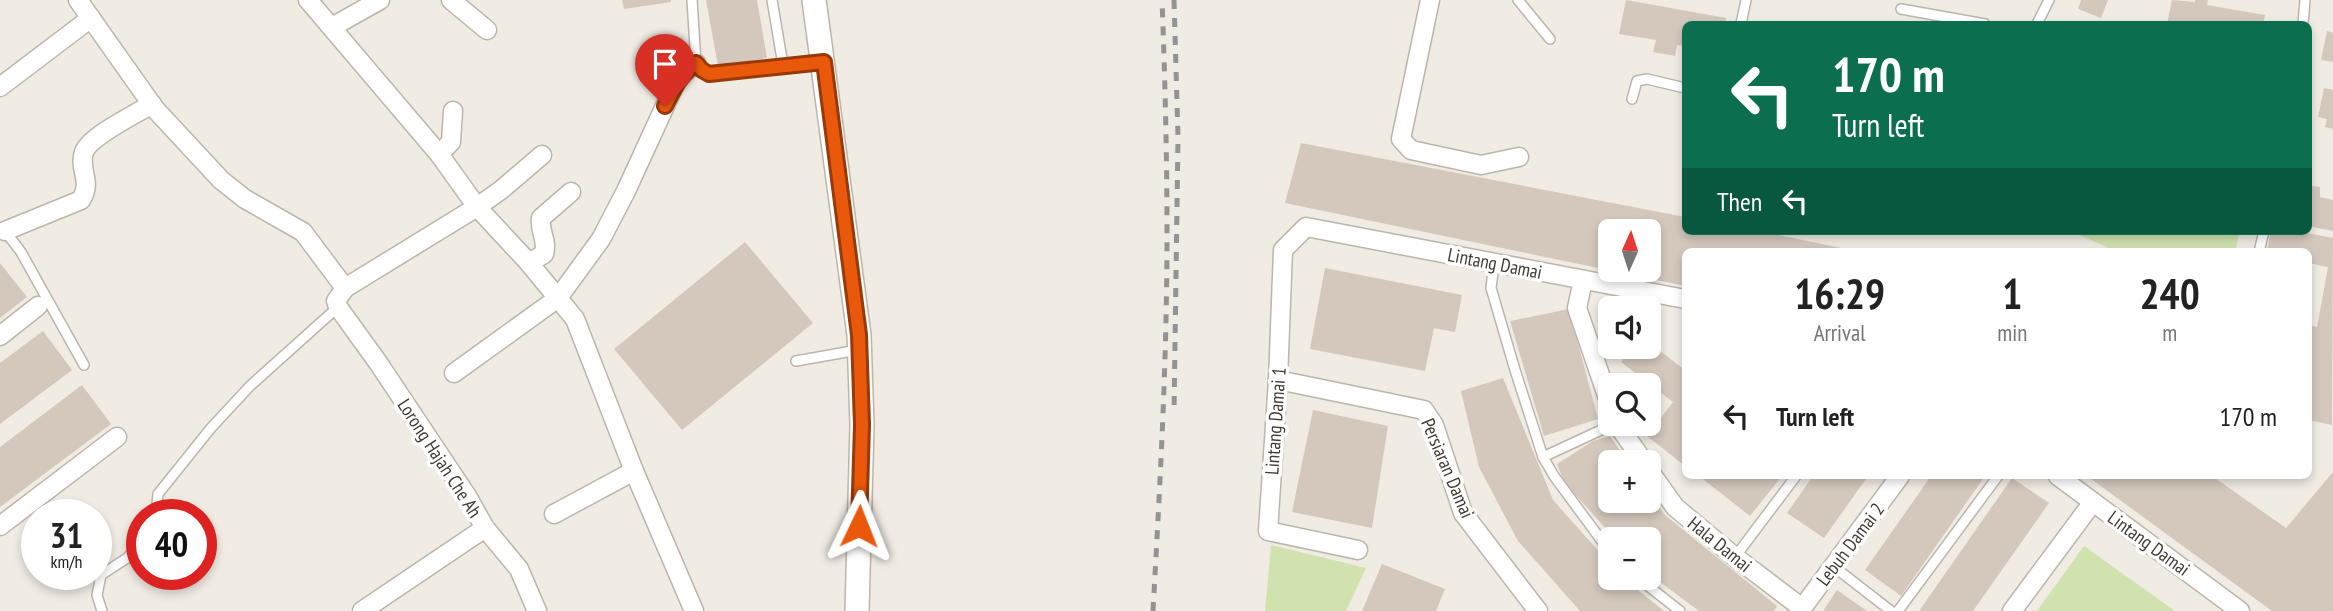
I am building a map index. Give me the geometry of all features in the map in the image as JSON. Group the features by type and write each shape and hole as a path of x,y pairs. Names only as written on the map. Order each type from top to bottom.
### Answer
{"street":[{"path":"78,0 152,104 221,180 245,199 303,232 345,288"},
{"path":"308,0 439,154 477,207 529,263 575,319 634,471 694,611"},
{"path":"332,27 380,0"},
{"path":"451,0 487,30"},
{"path":"814,0 860,349 862,425 857,611"},
{"path":"1430,0 1401,139 1410,150 1481,165 1518,157"},
{"path":"0,87 91,18"},
{"path":"454,373 558,298 601,239 676,82 696,63"},
{"path":"3,233 80,200 87,191 84,153 92,142 152,104"},
{"path":"439,154 451,142 453,111"},
{"path":"338,307 338,295 345,288 477,207 542,155"},
{"path":"529,263 544,254 547,244 540,226 541,218 571,192"},
{"name":"Lintang Damai","path":"1306,227 1682,298"},
{"name":"Lintang Damai 1","path":"1306,227 1283,250 1268,531 1358,550"},
{"path":"1583,280 1577,308 1599,373"},
{"path":"0,335 38,306"},
{"name":"Lorong Hajah Che Ah","path":"338,307 379,363 467,496 485,528 519,569 537,611"},
{"name":"Persiaran Damai","path":"1278,380 1424,410 1434,425 1463,513 1534,609"},
{"path":"0,526 117,437"},
{"path":"554,514 634,471"},
{"name":"Lebuh Damai 2","path":"1801,609 1898,479"},
{"name":"Lintang Damai","path":"2062,479 2240,611"},
{"name":"Hala Damai","path":"1661,487 1675,507 1801,609"},
{"path":"2012,611 2093,502"},
{"path":"362,611 485,528"}],"lane":[{"path":"692,0 696,63 709,74 824,62"},
{"path":"772,0 783,65"},
{"path":"1518,0 1550,38"},
{"path":"1742,21 1746,0"},
{"path":"2038,21 2049,0"},
{"path":"2303,21 2305,0"},
{"path":"1901,9 1968,21"},
{"path":"1632,100 1637,81 1647,79 1682,87"},
{"path":"3,233 21,252 84,365"},
{"path":"1494,264 1491,288 1543,457 1598,536"},
{"path":"158,499 158,494 211,428 250,386 338,307"},
{"path":"796,361 860,349"},
{"path":"1543,457 1598,432"},
{"path":"1735,557 1794,479"},
{"path":"1898,611 1995,479"},
{"path":"102,611 97,595 101,575 126,559"},
{"path":"1833,566 1891,611"},
{"path":"1653,590 1680,611"}],"green space":[{"path":"2079,235 2239,235 2236,248 2109,248"},
{"path":"1271,545 1366,568 1346,611 1265,611"},
{"path":"2084,546 2175,611 2037,611"}],"building":[{"path":"622,0 671,0 671,2 624,9"},
{"path":"706,0 757,0 767,58 718,66"},
{"path":"1626,0 1726,18 1726,21 1682,21 1682,46 1677,45 1675,56 1653,52 1656,40 1619,34"},
{"path":"2081,0 2108,0 2101,18 2078,9"},
{"path":"2172,0 2208,0 2207,5 2265,15 2264,21 2168,21"},
{"path":"2327,31 2333,33 2333,62 2321,60"},
{"path":"2324,88 2333,90 2333,129 2325,127 2327,119 2318,117"},
{"path":"1301,143 1682,216 1682,235 1778,235 1842,248 1682,248 1682,285 1661,281 1661,219 1598,219 1598,268 1285,203"},
{"path":"2312,186 2320,187 2320,197 2333,200 2333,231 2312,227"},
{"path":"2312,234 2333,238 2332,425 2312,421 2312,326 2317,327 2328,267 2312,264 2312,248 2268,248 2270,235"},
{"path":"745,242 813,323 682,430 614,349"},
{"path":"0,263 27,297 0,318"},
{"path":"1325,268 1462,295 1455,332 1434,328 1425,371 1310,349"},
{"path":"1569,309 1598,419 1544,436 1510,321"},
{"path":"43,331 72,370 0,424 0,363"},
{"path":"1661,352 1682,368 1682,464 1647,436 1661,436 1661,418 1673,402 1661,393 1661,373 1635,373 1621,362 1623,359 1661,359"},
{"path":"1503,378 1553,500 1598,551 1598,590 1638,590 1664,611 1580,611 1518,541 1479,467 1461,391"},
{"path":"82,385 111,424 0,507 0,447"},
{"path":"1313,410 1388,426 1372,528 1292,512"},
{"path":"1610,436 1620,450 1598,450 1598,513 1661,513 1661,509 1777,606 1774,611 1699,611 1661,583 1661,527 1604,527 1564,482 1557,464 1593,441"},
{"path":"2333,472 2333,611 2272,611 2091,479 2216,479 2286,528"},
{"path":"1703,479 1780,479 1750,516"},
{"path":"1811,479 1866,479 1824,538 1787,513"},
{"path":"1929,479 1983,479 1901,596 1865,570"},
{"path":"2011,479 2049,503 1973,611 1919,611"},
{"path":"1382,564 1445,589 1436,611 1362,611"},
{"path":"1837,590 1867,611 1823,611"}],"railway":[{"path":"1153,611 1167,281 1162,0"},
{"path":"1174,0 1178,137 1174,413"}],"route":[{"path":"665,106 676,82 696,63 709,74 824,62 859,335 862,425 859,526"}]}
